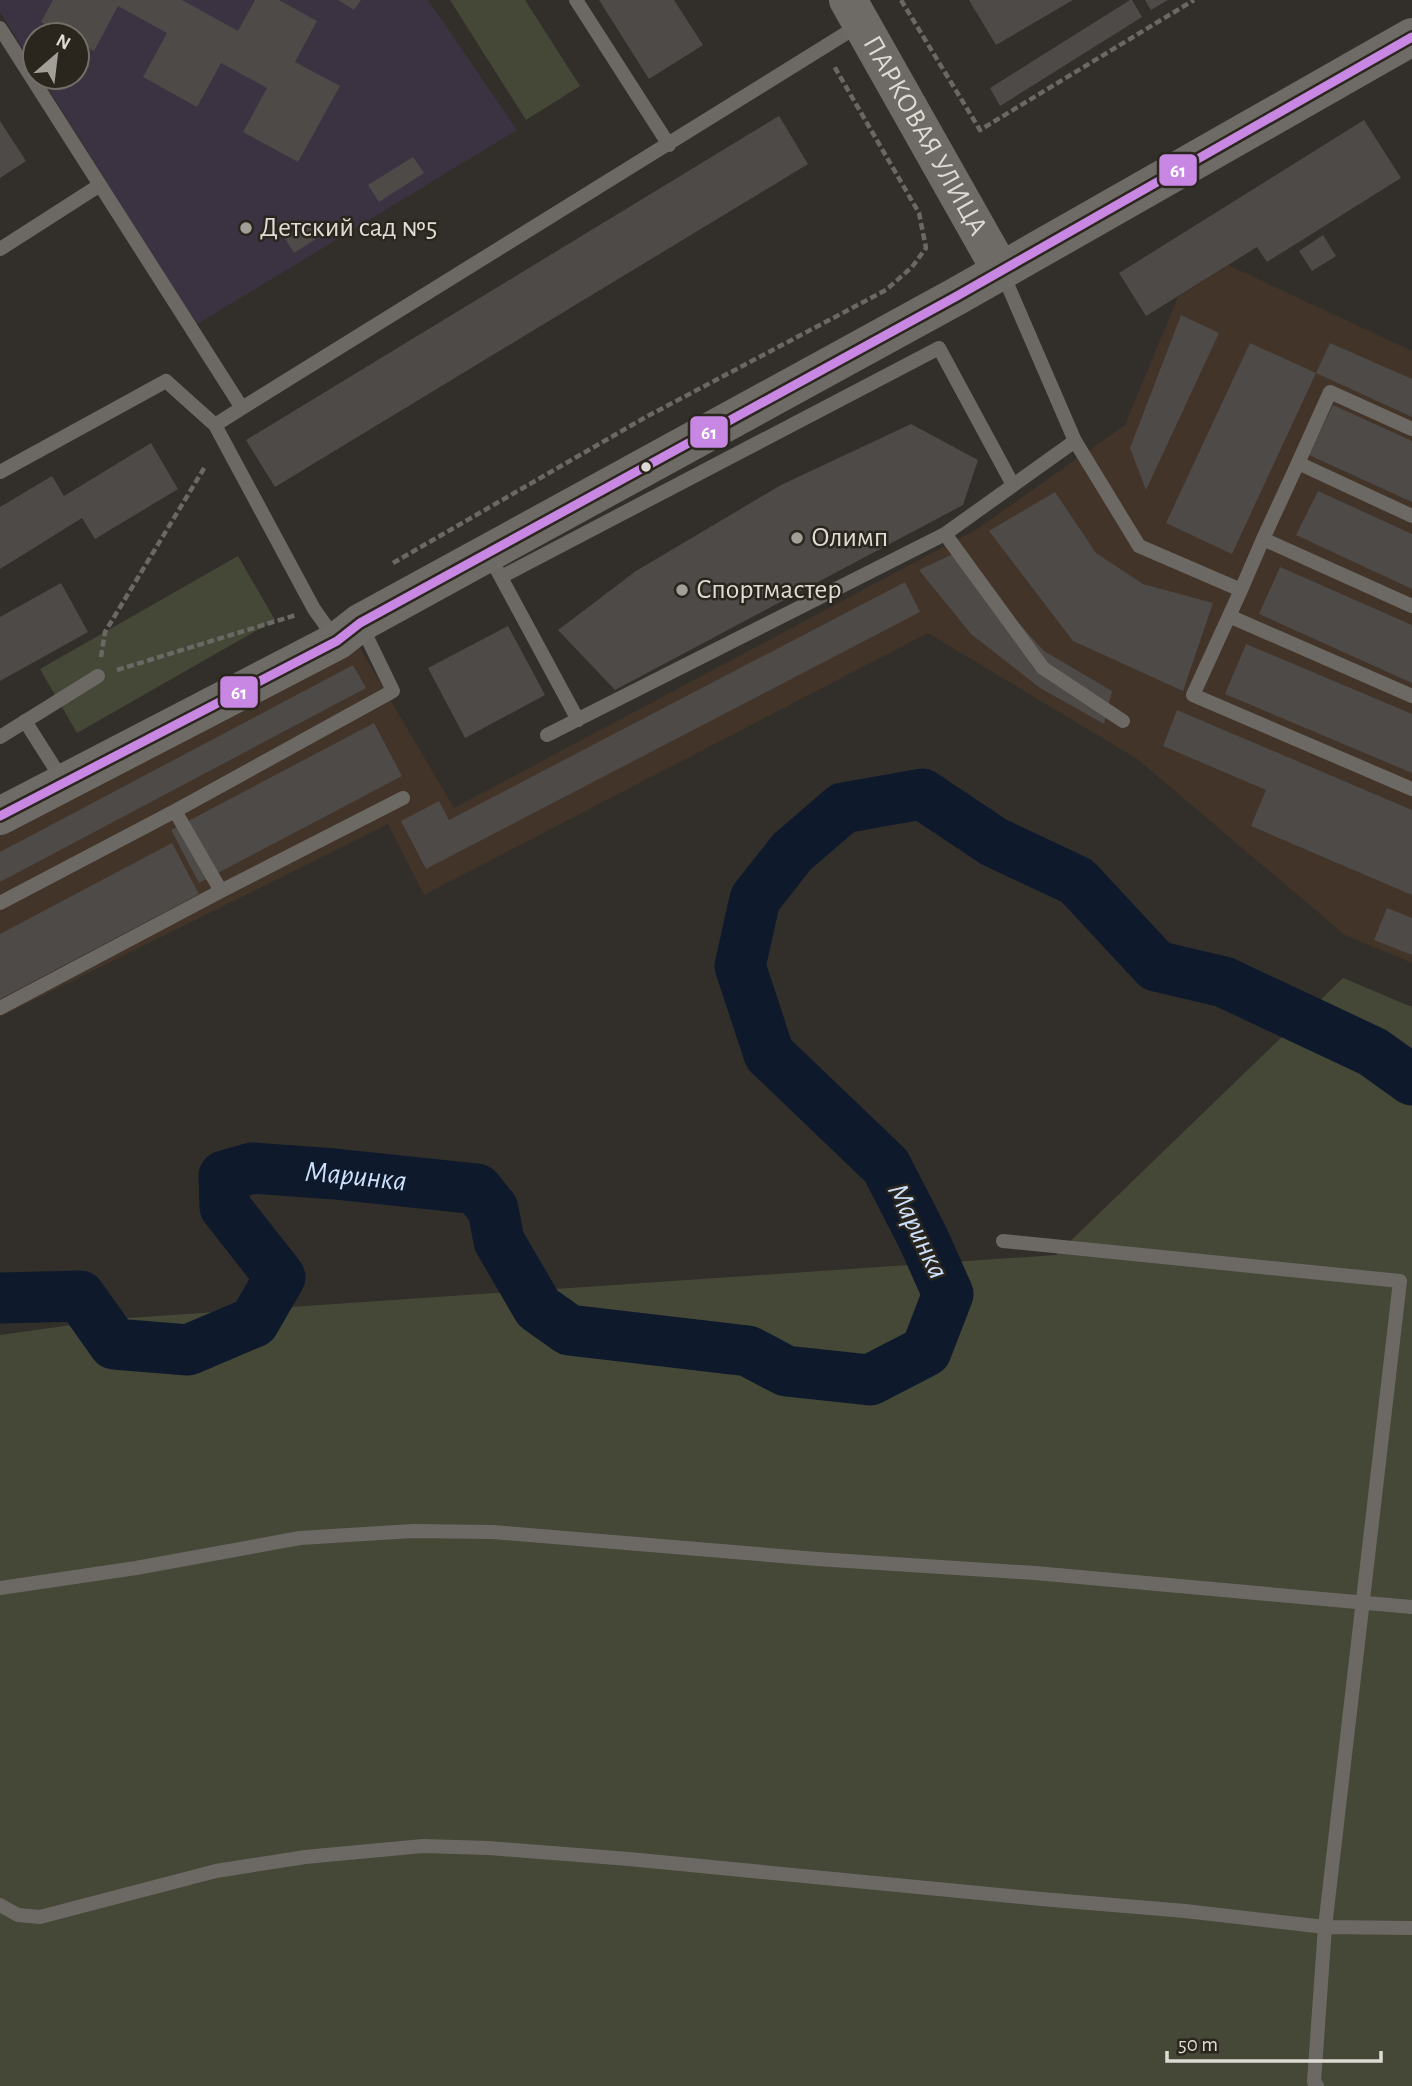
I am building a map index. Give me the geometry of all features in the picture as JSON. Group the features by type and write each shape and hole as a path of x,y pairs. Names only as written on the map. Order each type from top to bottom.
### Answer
{"main road":[{"name":"ПАРКОВАЯ УЛИЦА","path":"855,11 1001,271"},
{"path":"0,816 349,632 495,565 1001,271 1412,37"}],"lane":[{"path":"576,0 669,145"},
{"path":"215,425 823,47 855,11"},
{"path":"0,28 242,408"},
{"path":"0,249 100,185"},
{"path":"1001,271 1074,441 1139,546 1241,590"},
{"path":"578,720 495,565 939,348 1013,485"},
{"path":"0,472 166,381 215,425 314,609 349,632 393,691 175,811 0,903"},
{"path":"1412,429 1330,392 1193,695 1412,789"},
{"path":"547,735 945,534 1074,441"},
{"path":"1298,463 1412,516"},
{"path":"945,534 1043,668 1123,721"},
{"path":"1263,539 1412,606"},
{"path":"1229,616 1412,696"},
{"path":"0,737 97,676"},
{"path":"25,721 64,782"},
{"path":"0,1007 403,798"},
{"path":"175,811 221,891"},
{"path":"1003,1241 1400,1281 1325,1927 1314,2082 1317,2086"},
{"path":"0,1588 136,1568 300,1538 454,1530 817,1559 1035,1573 1412,1607"},
{"path":"0,1905 18,1915 40,1917 216,1871 305,1857 423,1846 489,1848 629,1859 1185,1911 1325,1927 1412,1928"}],"path":[{"path":"901,0 980,130 1194,0"},
{"path":"385,568 646,417 886,290 912,267 926,248 919,213 823,47"},
{"path":"206,466 105,632 97,676 314,609"}],"shaded area":[{"name":"Детский сад №5","path":"0,0 428,0 517,130 196,325 50,91 91,91 91,21 21,21 21,46 0,12"},
{"path":"1228,265 1412,351 1412,963 1345,935 1136,758 928,633 424,895 388,824 0,1017 0,834 358,645 454,808 977,529 1125,425 1178,297"}],"green space":[{"path":"450,0 525,0 580,86 526,120"},
{"path":"238,556 275,620 77,733 40,669"},
{"path":"1343,978 1412,1007 1412,2086 0,2086 0,1335 114,1319 1056,1255"}],"building":[{"path":"53,0 182,0 238,31 255,0 279,0 317,21 295,62 340,86 298,162 243,132 267,88 221,63 197,107 143,77 167,33 118,6 94,51 91,49 91,21 42,21"},
{"path":"338,0 361,0 354,10"},
{"path":"599,0 674,0 703,45 649,79"},
{"path":"969,0 1073,0 996,45"},
{"path":"1130,0 1142,17 1000,106 990,88"},
{"path":"1145,0 1168,0 1151,10"},
{"path":"779,116 808,164 275,487 246,440"},
{"path":"1364,120 1401,178 1267,262 1257,247 1146,316 1119,273"},
{"path":"0,121 26,161 0,178"},
{"path":"413,157 424,173 379,202 368,185"},
{"path":"308,223 318,238 294,253 284,237"},
{"path":"1323,235 1336,256 1312,271 1299,251"},
{"path":"1181,315 1219,333 1146,490 1130,448"},
{"path":"1250,343 1316,373 1232,554 1166,523"},
{"path":"1330,343 1412,379 1412,417 1316,373"},
{"path":"1333,405 1412,441 1412,502 1309,455"},
{"name":"Олимп","path":"911,424 978,460 963,505 615,690 558,630 636,571 781,485"},
{"path":"151,443 178,489 95,539 82,518 0,569 0,507 52,476 64,496"},
{"path":"1318,491 1412,534 1412,589 1296,535"},
{"path":"1055,492 1096,553 1143,584 1213,603 1183,691 1073,641 989,531"},
{"path":"955,553 1044,651 1112,691 1104,724 1040,688 971,634 919,570"},
{"path":"1280,567 1412,625 1412,683 1259,614"},
{"path":"905,582 920,612 426,869 401,821 439,801 449,820"},
{"path":"61,583 88,632 0,681 0,617"},
{"path":"508,626 545,695 465,738 428,668"},
{"path":"1246,644 1412,714 1412,773 1225,694"},
{"path":"353,665 366,688 0,882 0,852"},
{"path":"1177,710 1412,810 1412,895 1251,826 1266,790 1163,746"},
{"path":"374,723 402,776 199,883 171,830"},
{"path":"172,843 199,894 0,999 0,934"},
{"path":"1387,908 1412,918 1412,955 1374,940"}],"waterway":[{"name":"Маринка","path":"0,1298 80,1296 114,1344 188,1350 254,1322 280,1277 225,1207 224,1176 252,1168 477,1189 493,1209 499,1241 538,1308 569,1330 748,1351 786,1371 870,1380 926,1351 948,1294 923,1238 886,1166 769,1054 740,966 755,899 792,852 843,808 922,794 994,842 1077,881 1156,966 1224,982 1373,1052 1412,1080"}],"transit line":[{"name":"61","path":"0,816 337,641 360,623 957,296 1412,37"}],"place":[{"name":"Детский сад №5","path":"246,228"},
{"name":"Олимп","path":"797,538"},
{"name":"Спортмастер","path":"682,590"}]}
